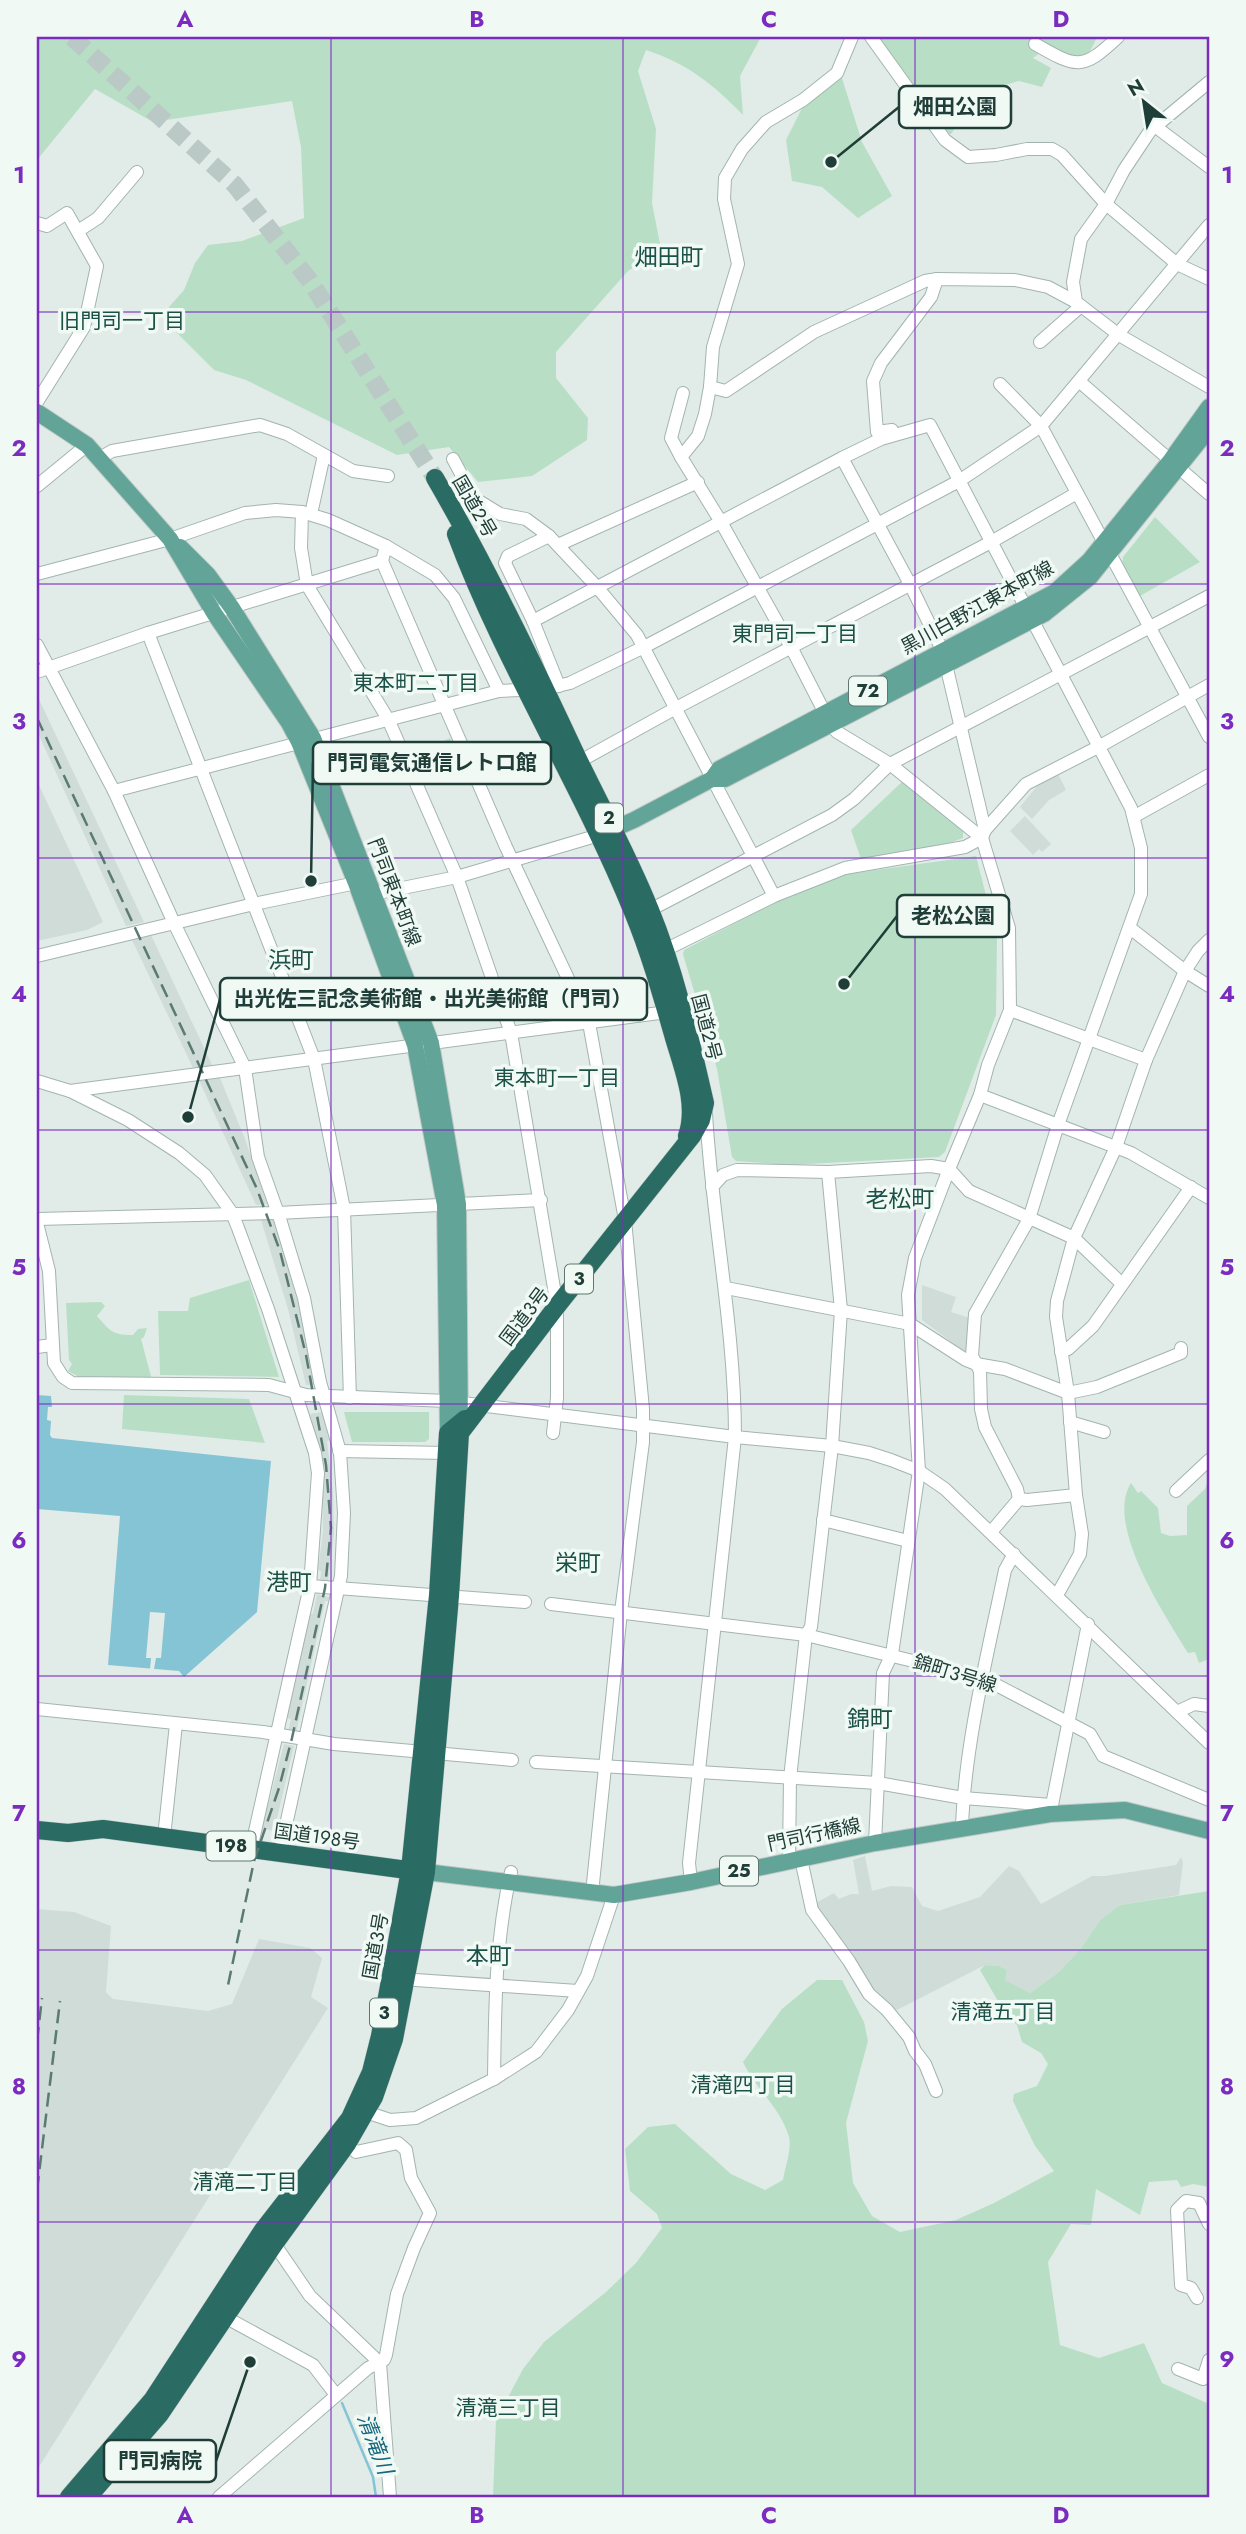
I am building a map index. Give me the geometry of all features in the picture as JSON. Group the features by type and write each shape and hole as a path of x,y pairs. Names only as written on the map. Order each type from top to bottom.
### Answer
{"highway":[{"name":"国道2号","path":"544,688 459,542 435,478 495,587 544,688 573,765 650,911 665,950 698,1105"},
{"name":"国道2号","path":"607,832 698,1105"},
{"name":"国道3号","path":"444,1596 447,1453 456,1430 483,1405 557,1306 698,1128 698,1105"},
{"name":"国道3号","path":"677,1154 698,1105"},
{"name":"国道3号","path":"88,2497 160,2414 275,2243 347,2144 383,2075 394,2039 398,1979 418,1871 444,1596 456,1430"},
{"name":"国道198号","path":"37,1830 68,1833 103,1829 418,1871"},
{"name":"国道3号","path":"69,2497 153,2399 263,2230 355,2108 370,2072 398,1979"}],"main road":[{"name":"黒川白野江東本町線","path":"1175,465 1209,407"},
{"name":"門司東本町線","path":"37,412 87,445 170,539 214,613 289,723 306,740 356,883 423,1044"},
{"name":"黒川白野江東本町線","path":"607,832 712,779 725,779 828,719 1076,591 1107,547 1175,465 1209,429"},
{"name":"門司東本町線","path":"170,539 194,558 232,608 306,740 373,894 423,1044 451,1204 456,1430"},
{"name":"門司行橋線","path":"418,1871 510,1878 614,1895 691,1882 1051,1809 1125,1810 1209,1831"}],"street":[{"path":"681,457 698,436 710,387 713,347 738,264 724,200 725,178 742,149 766,122 803,100 837,73 852,37"},
{"path":"871,37 945,140 968,157 1027,149 1052,149 1062,155 1106,204 1177,264 1209,279"},
{"path":"1035,44 1067,63 1094,59 1118,37"},
{"path":"1078,304 1073,282 1081,239 1106,204 1124,170 1156,127 1209,84"},
{"path":"1156,127 1209,167"},
{"path":"79,231 98,218 137,173"},
{"path":"37,223 47,226 67,213 97,266 84,327 37,402"},
{"path":"114,791 499,691 544,688 594,673 959,481 1041,426 1209,225"},
{"path":"710,387 726,391 814,332 925,281 937,279 1015,280 1048,287 1078,304 1119,335 1209,387"},
{"path":"909,432 895,429 877,432 873,381 881,363 931,297 937,279"},
{"path":"1040,342 1078,304"},
{"path":"1080,382 1209,494"},
{"path":"1000,384 1041,426 1209,737"},
{"path":"683,393 671,438 758,587 836,732 890,764 983,834"},
{"path":"100,458 112,451 260,425 288,434 353,471 388,476"},
{"path":"533,621 842,458 881,439 930,425 1135,816 1141,848 1141,894 1058,1125 1029,1219 975,1314 972,1356 980,1371 981,1409 985,1427 1020,1499"},
{"path":"38,484 87,445"},
{"path":"324,455 306,513 301,548 307,585 388,719 457,877 511,1033 557,1306 553,1433"},
{"path":"842,458 910,584 945,659 962,725 983,834 1009,928 1010,1010 988,1065 980,1095 948,1169 915,1258 908,1295 919,1471 892,1654 883,1673 875,1843"},
{"path":"453,459 474,498 500,514 526,519 554,541 637,635 774,896"},
{"path":"544,688 533,621 505,563 508,556 554,541 698,482"},
{"path":"573,765 991,542 1077,493"},
{"path":"37,574 170,539 245,513 276,510 306,513 386,546 435,575 454,598 499,691"},
{"path":"386,546 382,561 443,706 512,861 589,1023 625,1220 643,1442 621,1612 593,1893"},
{"path":"43,670 148,633 382,561"},
{"path":"650,911 832,816 890,764 1209,596"},
{"path":"148,633 314,1059 344,1209 350,1398"},
{"path":"37,645 43,670 114,791 174,923 245,1068 258,1157 303,1298 339,1451 344,1513 341,1576 280,1852"},
{"path":"652,964 665,950 774,896 845,867 965,847 983,834 1026,784 1209,685"},
{"path":"1135,816 1209,775"},
{"path":"37,956 254,904 356,883 373,894 457,877 607,832"},
{"path":"1129,928 1209,986"},
{"path":"1057,1595 1080,1554 1082,1534 1068,1394 1056,1317 1057,1301 1074,1238 1116,1147 1146,1060 1185,971 1209,940"},
{"path":"646,945 665,950"},
{"path":"1010,1010 1146,1060"},
{"path":"70,1091 667,1012"},
{"path":"37,1081 70,1091 128,1120 179,1153 205,1175 232,1213 315,1453 318,1473 310,1586 251,1849"},
{"path":"980,1095 1131,1153 1209,1198"},
{"path":"691,1882 689,1863 735,1437 735,1387 726,1288 709,1162 698,1105"},
{"path":"698,1128 709,1162"},
{"path":"712,1187 723,1175 737,1170 828,1172 931,1166 948,1169 970,1191 1074,1238 1121,1283"},
{"path":"828,1172 841,1310 832,1446 790,1778 795,1860 812,1910 869,1994 887,2010 909,2037 936,2091"},
{"path":"1062,1352 1093,1326 1191,1187"},
{"path":"541,1200 37,1221 49,1271 54,1363 63,1377 72,1382 269,1385 306,1395 454,1402 735,1437 832,1446 869,1453 919,1471 945,1489 1209,1743"},
{"path":"726,1288 910,1324 976,1364 1005,1369 1068,1394 1097,1387 1133,1373 1181,1353 1181,1348"},
{"path":"37,1347 52,1345"},
{"path":"1070,1422 1104,1432"},
{"path":"339,1451 447,1453"},
{"path":"1176,1491 1209,1460"},
{"path":"1020,1499 1076,1495"},
{"path":"991,1532 1020,1499"},
{"path":"823,1520 908,1541"},
{"path":"961,1827 963,1798 983,1678 1005,1570 1014,1554"},
{"path":"310,1586 525,1602"},
{"name":"錦町3号線","path":"551,1604 806,1635 983,1678 1090,1734 1103,1756 1209,1800"},
{"path":"536,1762 878,1783 963,1798 1051,1809 1088,1625"},
{"path":"1177,1712 1194,1704 1209,1706"},
{"path":"37,1709 276,1734 304,1741 512,1760"},
{"path":"164,1837 176,1724"},
{"path":"494,2078 495,1985 510,1878"},
{"path":"366,2112 390,2120 416,2118 494,2078 541,2047 568,2010 587,1976 614,1895"},
{"path":"398,1979 578,1991"},
{"path":"219,2497 368,2368 380,2363 386,2355 397,2294 430,2213 411,2178 406,2150 402,2145 398,2143 356,2152 347,2144"},
{"path":"1197,2298 1191,2288 1181,2284 1177,2210 1186,2202 1199,2203 1209,2224"},
{"path":"263,2230 275,2243 310,2296 380,2363 390,2497"},
{"path":"225,2317 313,2365 336,2395"},
{"path":"1178,2369 1203,2379 1209,2360"}],"shaded area":[{"path":"37,695 144,922 126,926 37,731"},
{"path":"1058,774 1066,790 1049,800 1032,819 1020,807 1038,785"},
{"path":"37,781 103,922 87,930 37,941"},
{"path":"1025,816 1051,844 1042,852 1039,849 1033,855 1010,831"},
{"path":"151,935 214,1069 195,1072 132,940"},
{"path":"218,1073 245,1139 267,1204 256,1205 197,1076"},
{"path":"274,1219 304,1324 316,1384 306,1385 288,1309 261,1220"},
{"path":"922,1285 956,1297 951,1312 973,1319 969,1350 965,1352 922,1320"},
{"path":"322,1412 329,1440 333,1491 334,1534 328,1583 320,1581 321,1571 318,1570 323,1531 322,1489 309,1422 312,1421 310,1414"},
{"path":"317,1594 329,1597 328,1601 325,1601 296,1733 288,1732 291,1719 287,1718 310,1614 313,1614"},
{"path":"284,1744 294,1746 274,1831 259,1827 270,1799"},
{"path":"865,1856 872,1891 891,1886 912,1887 922,1906 938,1911 980,1897 1009,1866 1019,1871 1041,1904 1092,1876 1176,1865 1181,1857 1183,1862 1179,1895 1120,1905 1100,1920 1082,1947 1059,1972 1030,1993 1004,1980 1007,1970 999,1966 985,1965 893,2012 875,1996 814,1904 834,1893 839,1899 859,1894 853,1860"},
{"path":"37,1909 74,1912 111,1926 106,1992 113,1999 208,2011 232,2004 259,1939 310,1948 322,1958 311,1997 328,2008 37,2470"}],"green space":[{"path":"37,37 761,37 740,76 743,115 699,76 646,50 638,71 656,129 652,203 661,249 628,271 556,352 556,378 588,418 587,440 532,476 478,482 449,447 397,455 246,380 214,370 168,324 169,307 184,290 195,263 208,245 242,241 304,218 301,147 292,101 153,122 95,89 37,160"},
{"path":"876,37 1097,37 1084,56 1073,57 1048,47 1033,58 1051,68 1042,87 1019,81 1005,85 970,107 951,134 946,134"},
{"path":"841,75 862,142 892,196 858,218 822,187 792,181 786,140 803,106"},
{"path":"1155,517 1200,562 1140,596 1122,563 1123,557"},
{"path":"450,738 457,753 436,763 442,777 424,784 412,755"},
{"path":"904,780 963,830 963,838 941,846 861,859 851,830"},
{"path":"976,856 997,939 996,1015 945,1152 939,1157 789,1165 736,1161 732,1157 717,1069 684,950 780,900 823,882 848,874"},
{"path":"249,1280 279,1377 160,1375 158,1311 188,1311 190,1298"},
{"path":"101,1302 105,1306 97,1316 112,1331 133,1335 138,1329 147,1328 141,1339 152,1380 79,1377 68,1371 72,1364 69,1360 66,1303"},
{"path":"124,1395 249,1399 265,1443 122,1429"},
{"path":"344,1412 429,1412 429,1439 425,1442 352,1442"},
{"path":"1209,1477 1209,1659 1199,1663 1195,1652 1188,1653 1141,1570 1125,1522 1125,1501 1131,1483 1138,1493 1141,1491 1158,1508 1161,1533 1170,1536 1187,1535 1187,1506 1205,1489"},
{"path":"1209,1891 1209,2187 1193,2184 1181,2187 1177,2180 1149,2182 1140,2215 1096,2189 1091,2225 1071,2224 1048,2262 1060,2345 1099,2358 1144,2343 1162,2383 1209,2404 1209,2497 493,2497 496,2420 523,2369 544,2342 606,2292 636,2263 662,2228 657,2214 630,2191 625,2149 648,2127 675,2124 731,2174 765,2190 783,2180 789,2137 774,2107 743,2062 782,2009 817,1980 842,1980 864,2022 868,2041 846,2123 853,2183 872,2216 900,2232 956,2220 1054,2171 1035,2146 1013,2101 1014,2094 1037,2086 1048,2064 1041,2053 1022,2042 1017,2025 1006,2015 980,1970 985,1965 999,1966 1007,1970 1005,1980 1030,1993 1059,1972 1082,1947 1100,1920 1120,1905"}],"water":[{"path":"37,1395 51,1396 52,1407 48,1407 47,1420 51,1421 52,1438 271,1461 257,1612 184,1677 179,1671 108,1665 120,1516 37,1509"}],"pier":[{"path":"150,1612 165,1613 161,1658 156,1658 154,1669 150,1669 151,1658 146,1658"}],"waterway":[{"name":"清滝川","path":"342,2403 373,2477 376,2497"}],"tunnel":[{"path":"72,37 235,185 310,281 435,478"}],"railway":[{"path":"37,718 257,1189 280,1251 306,1355 326,1465 331,1528 325,1588 279,1788 254,1861 227,1990"},
{"path":"37,2041 42,1998"},
{"path":"37,2190 60,2001"}],"place":[{"name":"畑田公園","path":"831,162"},
{"name":"門司電気通信レトロ館","path":"311,881"},
{"name":"老松公園","path":"844,984"},
{"name":"出光佐三記念美術館・出光美術館（門司）","path":"188,1117"},
{"name":"門司病院","path":"250,2362"}],"district":[{"name":"畑田町","path":"669,257"},
{"name":"旧門司一丁目","path":"122,321"},
{"name":"東門司一丁目","path":"795,634"},
{"name":"東本町二丁目","path":"416,683"},
{"name":"浜町","path":"291,960"},
{"name":"東本町一丁目","path":"557,1078"},
{"name":"老松町","path":"900,1199"},
{"name":"栄町","path":"578,1563"},
{"name":"港町","path":"289,1582"},
{"name":"錦町","path":"870,1719"},
{"name":"本町","path":"489,1956"},
{"name":"清滝五丁目","path":"1003,2012"},
{"name":"清滝四丁目","path":"743,2085"},
{"name":"清滝二丁目","path":"245,2182"},
{"name":"清滝三丁目","path":"508,2408"}]}
